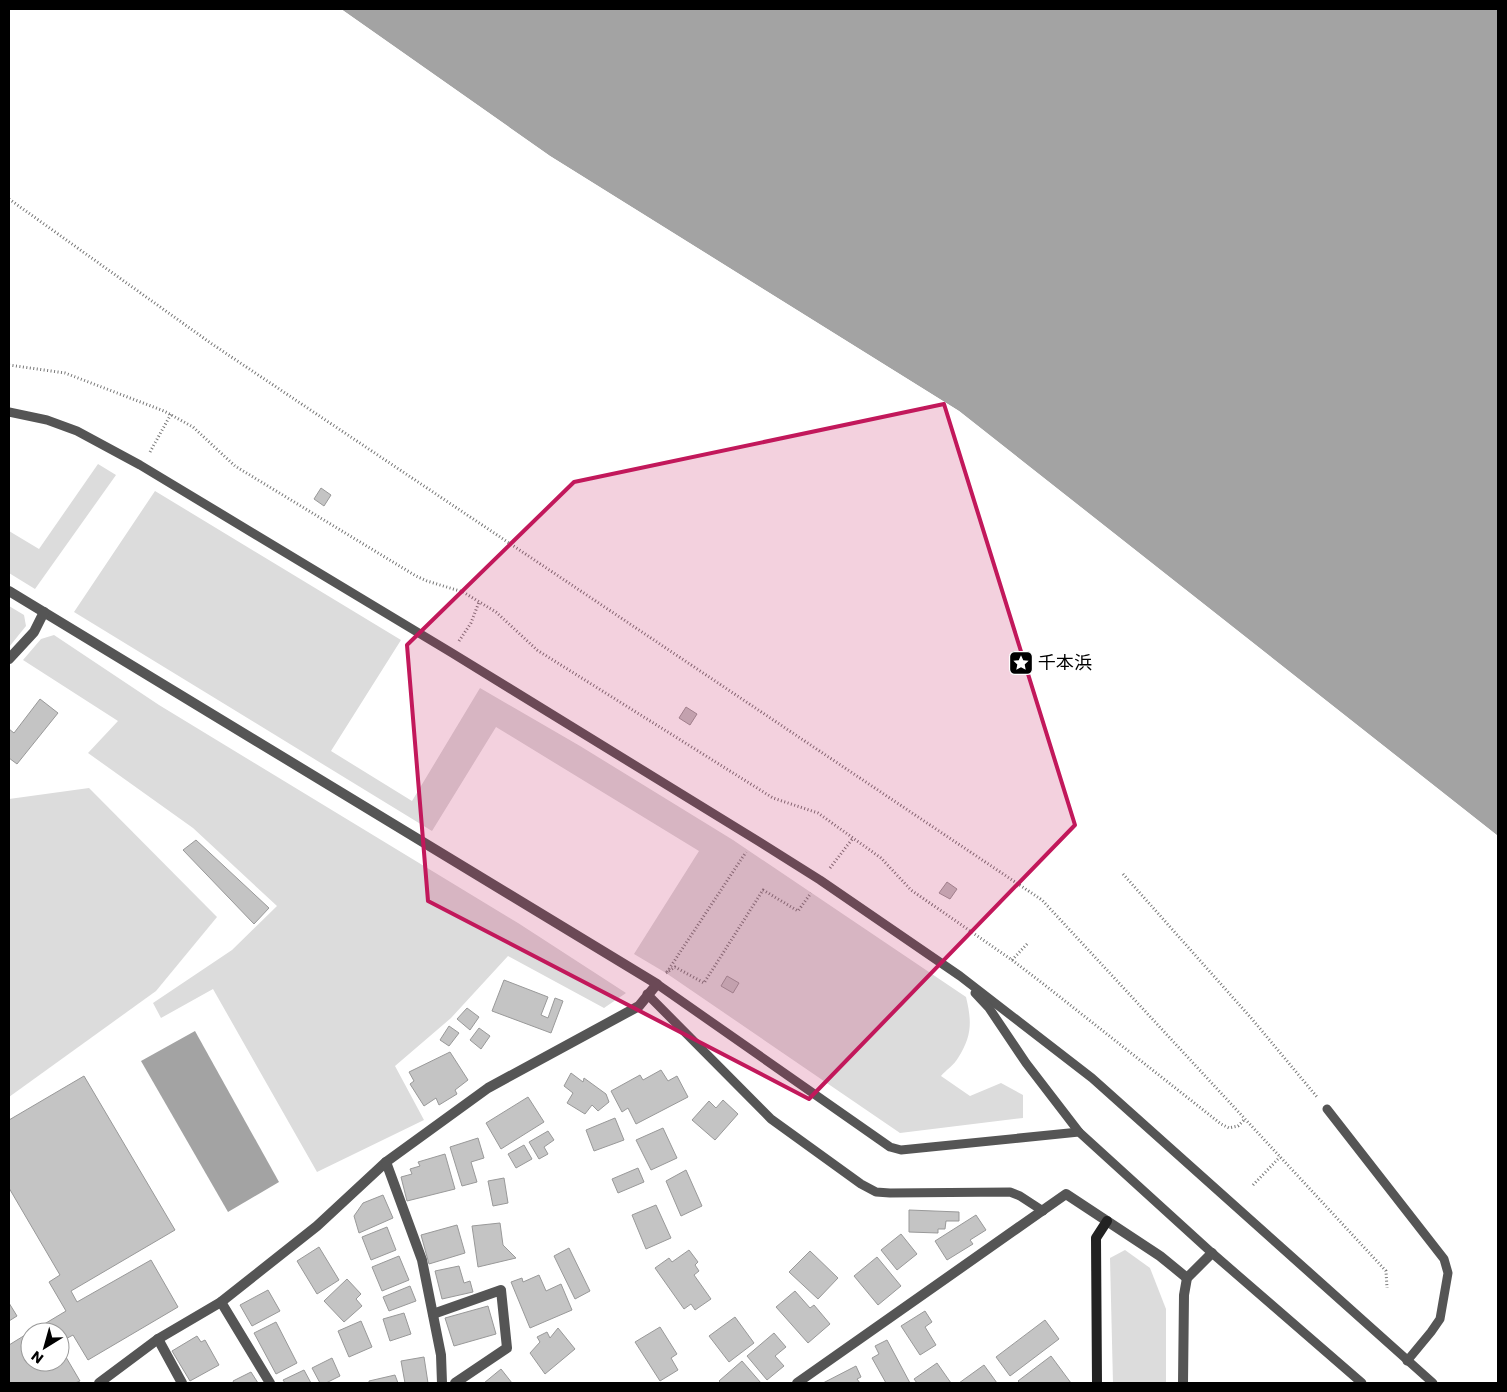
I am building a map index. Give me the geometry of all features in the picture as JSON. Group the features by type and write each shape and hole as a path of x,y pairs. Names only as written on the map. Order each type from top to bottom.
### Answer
{"street":[{"path":"9,590 657,984 639,1006 488,1088 386,1162 317,1226 221,1302 158,1339 99,1383"},
{"path":"9,659 34,632 44,612"},
{"path":"386,1162 422,1260 441,1355 442,1383"},
{"path":"797,1383 1066,1194 1160,1256 1187,1278"},
{"path":"1097,1383 1096,1238 1107,1221"},
{"path":"1183,1383 1184,1295 1187,1278 1212,1253"},
{"path":"433,1314 501,1290 508,1348 455,1383"},
{"path":"221,1302 270,1383"},
{"path":"158,1339 182,1383"}],"lane":[{"path":"9,412 47,420 77,431 140,465 452,653 820,880 960,976 1092,1078 1433,1383"},
{"path":"960,976 989,1008 1026,1063 1079,1132 1212,1253 1362,1383"},
{"path":"657,984 890,1147 901,1150 1079,1132"},
{"path":"648,994 771,1119 861,1184 876,1192 890,1193 1010,1192 1020,1196 1043,1211"},
{"path":"1327,1109 1444,1259 1448,1273 1440,1319 1407,1361"}],"path":[{"path":"9,199 228,356 1042,900 1386,1271 1387,1288"},
{"path":"9,365 65,373 171,414 201,434 235,466 416,576 463,592 507,620 537,650 772,798 818,813 881,858 911,890 1012,960 1221,1124 1229,1128 1238,1126 1245,1119"},
{"path":"149,452 171,414"},
{"path":"458,641 471,623 479,602"},
{"path":"657,984 754,838"},
{"path":"830,868 853,838"},
{"path":"1123,874 1252,1019 1327,1109"},
{"path":"666,973 675,967 704,983 763,890 798,911 811,893"},
{"path":"1012,960 1028,943"},
{"path":"1253,1186 1280,1157"}],"highlighted area":[{"path":"944,404 1075,825 809,1099 428,901 407,645 574,482"}],"shaded area":[{"path":"341,9 1498,9 1498,836 959,411 550,156"},
{"path":"98,464 116,475 35,589 9,573 9,531 39,549"},
{"path":"155,491 401,640 331,751 412,801 480,688 580,746 733,840 966,997 970,1029 966,1043 956,1061 941,1076 970,1096 1001,1083 1023,1095 1023,1118 900,1133 666,973 634,954 699,851 496,727 432,831 74,612"},
{"path":"9,606 24,615 26,626 9,647"},
{"path":"54,635 159,705 518,923 626,993 604,1008 508,956 451,1018 395,1066 424,1120 317,1172 213,989 161,1018 153,1003 232,950 277,906 193,828 88,753 118,721 23,660 41,639"},
{"path":"89,788 217,917 156,991 9,1097 9,799"},
{"path":"195,1031 279,1182 228,1212 141,1061"},
{"path":"1125,1250 1150,1268 1166,1309 1166,1383 1113,1383 1110,1258"}],"pier":[{"path":"339,9 550,156 959,411 1498,836 1498,838 958,413 548,158"}],"building":[{"path":"321,488 331,495 324,506 314,499"},
{"path":"40,699 58,713 17,764 9,758 9,729 14,733"},
{"path":"686,707 697,714 690,725 679,718"},
{"path":"196,840 269,908 254,924 183,850"},
{"path":"947,882 957,889 950,899 939,893"},
{"path":"727,976 739,983 733,993 721,986"},
{"path":"504,980 548,997 541,1015 548,1018 555,998 563,1001 551,1033 492,1011"},
{"path":"467,1008 479,1017 470,1030 457,1019"},
{"path":"449,1026 459,1033 449,1046 440,1040"},
{"path":"479,1028 490,1036 481,1049 470,1040"},
{"path":"450,1052 468,1080 455,1090 457,1094 439,1105 436,1098 424,1106 410,1084 414,1081 409,1072"},
{"path":"661,1070 668,1081 677,1076 688,1097 636,1124 628,1108 622,1112 611,1091 640,1075 643,1080"},
{"path":"571,1073 583,1082 584,1078 606,1094 609,1102 598,1111 592,1105 585,1114 567,1103 573,1093 564,1086"},
{"path":"84,1076 175,1230 71,1291 77,1302 151,1260 178,1307 88,1360 73,1335 70,1337 70,1322 48,1322 66,1311 49,1282 60,1275 9,1188 9,1120"},
{"path":"528,1097 544,1122 501,1149 486,1123"},
{"path":"723,1100 738,1114 715,1140 692,1120 709,1101 716,1108"},
{"path":"615,1118 624,1140 594,1151 586,1130"},
{"path":"663,1128 677,1158 651,1170 636,1140"},
{"path":"548,1131 554,1140 544,1147 548,1154 539,1159 529,1142"},
{"path":"478,1138 484,1158 471,1162 477,1182 462,1186 450,1147"},
{"path":"524,1145 532,1159 516,1168 508,1154"},
{"path":"445,1154 455,1189 407,1201 401,1177 412,1174 410,1169 420,1166 418,1162"},
{"path":"638,1168 644,1182 618,1193 612,1179"},
{"path":"686,1170 702,1206 681,1216 666,1181"},
{"path":"504,1178 508,1203 493,1206 488,1181"},
{"path":"383,1195 393,1218 359,1233 354,1216 363,1203"},
{"path":"656,1205 671,1238 646,1249 632,1215"},
{"path":"909,1210 959,1212 959,1221 946,1221 945,1229 938,1229 938,1233 909,1232"},
{"path":"976,1215 986,1230 970,1240 973,1244 947,1260 935,1241"},
{"path":"500,1223 503,1245 516,1258 478,1267 472,1226"},
{"path":"457,1225 465,1253 429,1264 421,1235"},
{"path":"387,1227 396,1250 371,1260 362,1237"},
{"path":"901,1234 917,1254 897,1270 881,1250"},
{"path":"319,1247 339,1280 317,1294 297,1261"},
{"path":"569,1248 590,1291 575,1299 554,1256"},
{"path":"689,1250 698,1262 695,1265 699,1271 694,1275 711,1299 695,1310 691,1304 684,1309 655,1268 669,1258 672,1262"},
{"path":"810,1251 838,1278 818,1299 789,1272"},
{"path":"399,1256 409,1280 382,1291 372,1267"},
{"path":"877,1257 901,1286 878,1305 854,1276"},
{"path":"459,1266 464,1283 470,1281 473,1292 442,1299 435,1271"},
{"path":"539,1275 546,1291 561,1284 572,1310 530,1328 511,1282 522,1278 523,1282"},
{"path":"347,1279 361,1294 356,1299 362,1306 344,1322 324,1301"},
{"path":"410,1286 416,1301 389,1311 383,1297"},
{"path":"268,1290 280,1311 252,1326 240,1305"},
{"path":"795,1291 810,1308 814,1305 830,1324 808,1343 776,1307"},
{"path":"9,1303 17,1316 9,1321"},
{"path":"488,1306 496,1334 454,1346 445,1318"},
{"path":"925,1311 932,1322 925,1327 936,1345 920,1355 901,1326"},
{"path":"404,1313 411,1334 390,1341 383,1319"},
{"path":"735,1317 754,1343 729,1362 709,1336"},
{"path":"1045,1320 1059,1339 1010,1376 996,1357"},
{"path":"361,1321 372,1347 349,1357 338,1331"},
{"path":"276,1322 297,1363 276,1374 254,1333"},
{"path":"660,1327 677,1354 671,1358 678,1370 660,1381 635,1342"},
{"path":"558,1328 575,1349 545,1374 530,1353 540,1342 537,1337 547,1332 550,1338"},
{"path":"774,1333 786,1347 775,1356 784,1366 767,1380 747,1356"},
{"path":"197,1336 201,1342 205,1340 219,1365 190,1381 172,1351"},
{"path":"20,1338 20,1372 70,1372 70,1364 80,1381 75,1383 9,1383 9,1345"},
{"path":"887,1340 910,1383 886,1383 872,1358 879,1354 875,1346"},
{"path":"1051,1356 1071,1383 1020,1383 1018,1381"},
{"path":"424,1357 428,1383 405,1383 401,1361"},
{"path":"332,1358 340,1376 326,1383 320,1383 312,1368"},
{"path":"742,1361 761,1383 721,1383 719,1381"},
{"path":"937,1363 951,1383 917,1383 914,1379"},
{"path":"984,1365 997,1383 959,1383"},
{"path":"856,1366 861,1377 857,1379 860,1383 823,1383"},
{"path":"501,1369 512,1383 484,1383"},
{"path":"304,1370 311,1383 285,1383 283,1380"},
{"path":"251,1372 258,1383 234,1383 233,1381"},
{"path":"395,1375 398,1383 369,1383 369,1381"}],"place":[{"name":"千本浜","path":"1021,663"}]}
